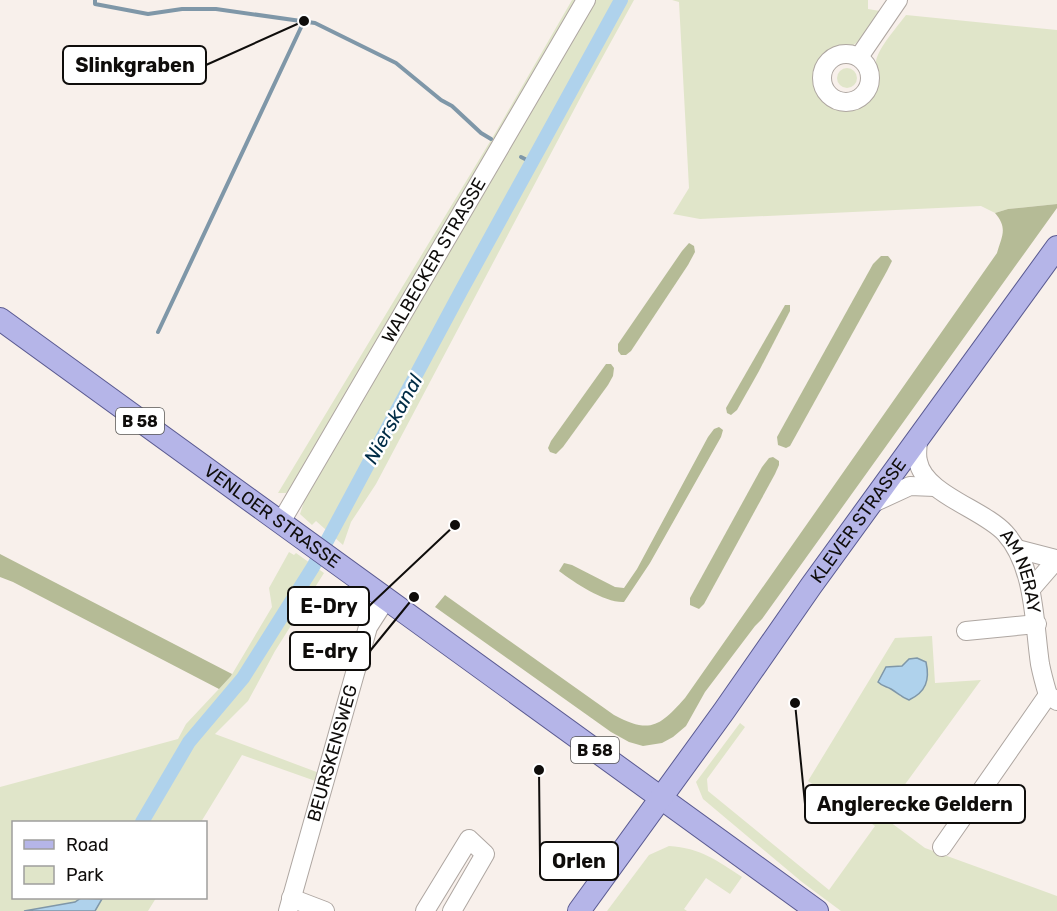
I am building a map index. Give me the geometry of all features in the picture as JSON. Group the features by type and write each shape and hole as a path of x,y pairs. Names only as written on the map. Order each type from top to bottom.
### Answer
{"main road":[{"name":"KLEVER STRASSE","path":"579,911 1057,247"},
{"name":"VENLOER STRASSE","path":"0,320 817,911"}],"street":[{"name":"WALBECKER STRASSE","path":"281,522 586,0"},
{"path":"859,57 898,0"},
{"name":"AM NERAY","path":"918,439 918,463 924,476 935,487 991,521 1005,532 1017,549 1031,589 1037,624 1040,665 1052,698 942,847"},
{"path":"871,504 903,488 935,487"},
{"path":"1017,549 1057,559 1031,589"},
{"name":"BEURSKENSWEG","path":"290,905 368,627 386,599"},
{"path":"966,631 1037,624"},
{"path":"425,911 469,839 484,854 452,911"},
{"path":"290,905 325,911"}],"green space":[{"path":"572,0 580,0 295,484 286,493 278,493 497,130"},
{"path":"596,0 634,0 376,484 351,522 343,545 316,521 312,525 300,514 308,489"},
{"path":"672,0 868,0 868,9 880,11 865,33 850,47 824,57 817,71 816,82 824,100 832,106 851,110 860,107 873,95 878,55 906,15 1057,30 1057,204 1008,209 995,213 981,206 700,219 673,214 689,188 679,2"},
{"path":"847,68 854,71 857,78 854,85 847,88 840,85 837,78 840,71"},
{"path":"1057,204 1057,208 762,619 705,692 686,726 673,737 662,743 643,746 629,742 611,732 435,607 445,595 614,715 645,726 661,721 685,698 997,253 1003,228 995,213 1008,209"},
{"path":"689,243 694,246 695,252 688,265 631,351 626,355 621,355 618,351 618,344"},
{"path":"881,256 888,256 892,261 887,271 790,446 786,448 778,445 777,437 873,264"},
{"path":"785,305 790,305 790,311 759,371 737,410 731,415 727,413 726,408"},
{"path":"606,364 611,364 614,368 608,385 563,447 556,454 550,452 548,448 551,441"},
{"path":"719,427 723,430 721,437 650,563 624,602 599,596 559,571 564,563 572,565 615,587 624,588 637,569 708,437 714,429"},
{"path":"773,457 779,461 775,474 704,604 699,609 690,605 690,598 762,467 769,458"},
{"path":"289,552 294,555 296,553 324,573 275,651 248,701 215,734 322,774 321,783 242,755 202,821 12,821 12,899 80,899 75,902 24,911 0,911 0,787 178,739 186,724 231,676 272,607 269,588"},
{"path":"0,554 232,674 231,676 219,689 0,577"},
{"path":"932,636 935,683 981,680 882,816 925,848 1057,896 1057,911 841,911 802,882 703,799 696,782 740,723 745,727 707,779 708,791 829,890 875,826 808,781 895,638","holes":["917,658 926,662 901,697 890,687 900,669 907,662"]},
{"path":"669,846 699,852 742,877 730,894 706,878 684,909 687,911 607,911 649,855"},
{"path":"102,899 155,899 148,911 95,911"}],"water":[{"path":"917,658 926,662 927,680 923,689 915,697 909,700 904,698 878,682 886,667 902,666 909,659"},
{"path":"80,899 102,899 95,911 24,911 75,902"}],"waterway":[{"path":"95,0 95,4 148,14 182,9 216,9 315,23 396,63 491,139"},
{"name":"Nierskanal","path":"143,821 189,742 243,678 313,567 621,0"},
{"path":"158,332 304,21"},
{"path":"521,157 531,162"}],"place":[{"name":"Slinkgraben","path":"304,21"},
{"name":"E-Dry","path":"455,525"},
{"name":"E-dry","path":"414,597"},
{"name":"Anglerecke Geldern","path":"795,703"},
{"name":"Orlen","path":"539,770"}]}
